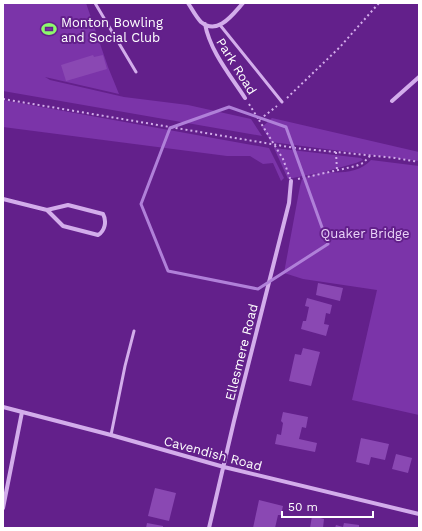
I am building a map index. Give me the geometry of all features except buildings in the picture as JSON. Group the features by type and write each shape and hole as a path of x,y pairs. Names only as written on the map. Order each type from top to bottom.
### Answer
{"street":[{"name":"Park Road","path":"188,3 197,17 205,24 212,45 227,72 245,98"},
{"path":"205,24 214,26 220,25 227,20 243,3"},
{"path":"392,101 419,77"},
{"name":"Ellesmere Road","path":"209,528 234,421 289,203 291,181"},
{"path":"3,199 47,210 68,205 102,214 105,218 105,226 102,233 98,236 62,226 47,210"},
{"name":"Cavendish Road","path":"3,407 111,435 224,467 419,514"},
{"path":"3,508 22,412"}],"lane":[{"path":"95,3 136,72"},
{"path":"220,25 282,102"},
{"path":"111,435 125,366 134,331"}],"path":[{"path":"370,156 360,164 337,171 291,181 283,159 259,120 282,102 340,47 379,3"},
{"name":"Park Road","path":"245,98 259,120"},
{"path":"3,99 295,148 419,162"},
{"path":"336,152 337,171"}],"highlighted area":[{"path":"229,107 286,127 328,244 258,289 168,271 141,204 170,128"}],"green space":[{"name":"Monton Bowling and Social Club","path":"3,3 86,3 119,94 45,77 50,80 124,97 188,105 251,119 262,136 3,91"},
{"path":"3,100 269,148 284,178 281,181 273,163 263,164 250,156 227,156 3,127"},
{"path":"272,118 419,152 419,161 271,142 262,127"},
{"name":"Quaker Bridge","path":"274,148 361,158 363,160 324,172 343,172 355,170 361,168 371,160 419,166 419,415 352,400 377,290 303,279 284,273 302,179 318,173 288,179"}],"place":[{"name":"Monton Bowling and Social Club","path":"49,29"}]}
